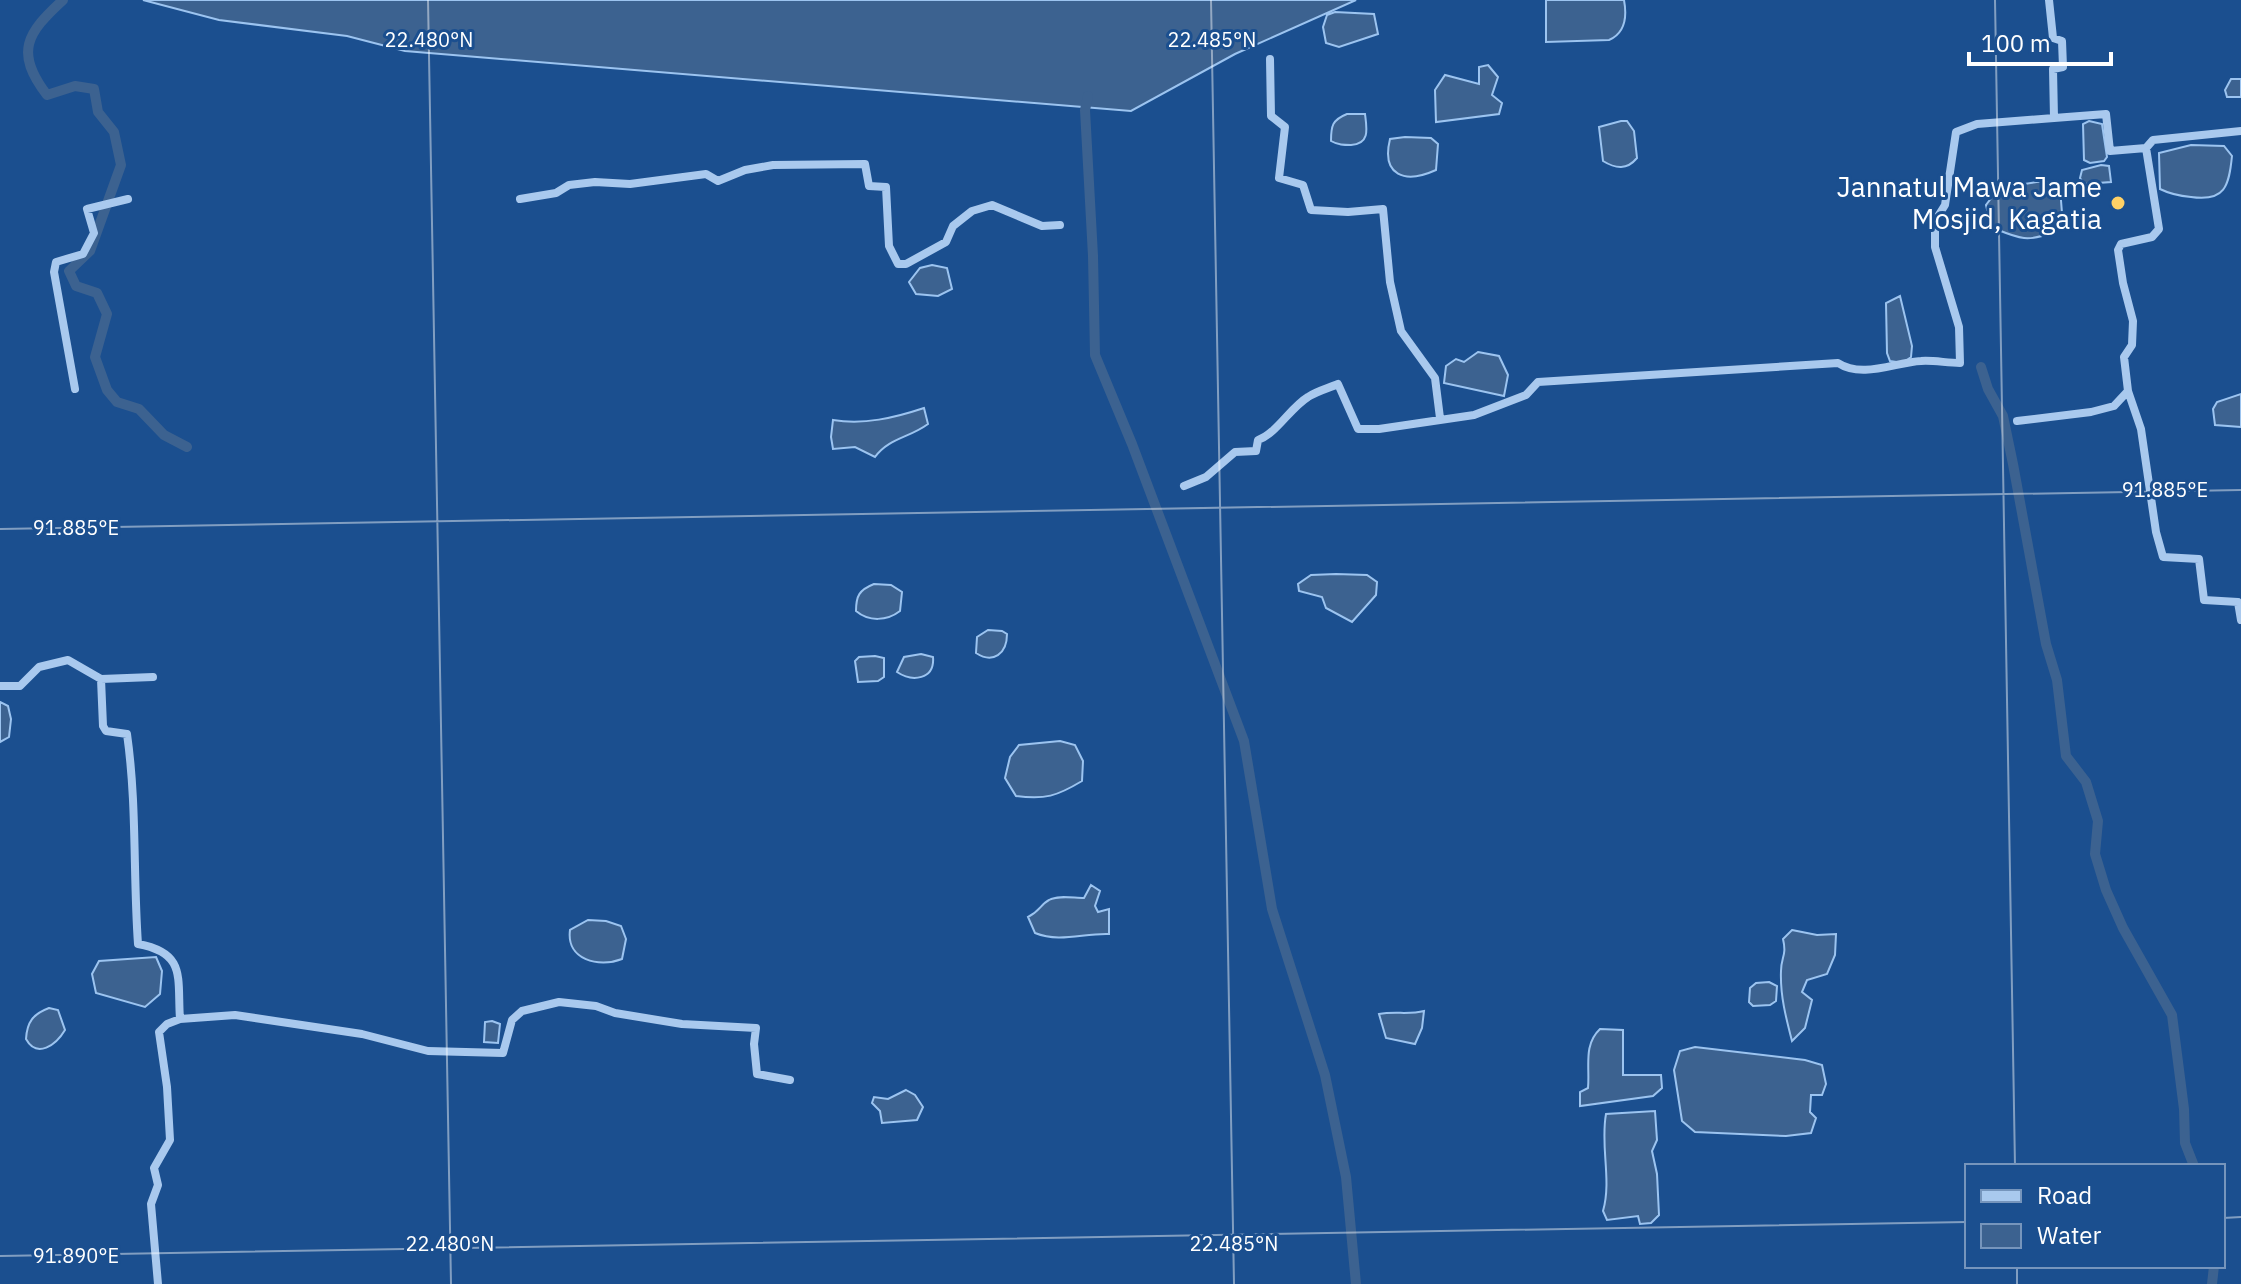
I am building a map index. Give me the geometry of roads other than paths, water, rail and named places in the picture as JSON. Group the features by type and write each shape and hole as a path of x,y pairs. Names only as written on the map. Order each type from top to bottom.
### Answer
{"street":[{"path":"2049,0 2050,31 2053,38 2062,41 2063,67 2053,69 2054,118"},
{"path":"1270,59 1271,116 1285,127 1279,178 1303,185 1311,210 1348,212 1383,209 1390,282 1401,331 1435,378 1440,418"},
{"path":"1184,486 1206,477 1235,452 1256,451 1258,440 1267,437 1282,418 1308,397 1338,384 1358,429 1474,415 1526,395 1538,382 1838,363 1857,369 1918,361 1960,363 1959,327 1938,266 1935,247 1935,221 1945,205 1956,132 1977,124 2106,114 2110,151 2146,148 2153,140 2163,138 2241,131"},
{"path":"2146,148 2159,229 2152,237 2121,244 2118,250 2133,321 2132,345 2124,357 2128,391 2141,429 2156,532 2163,557 2199,559 2204,600 2238,602 2241,620"},
{"path":"520,199 556,193 569,185 595,182 630,184 706,174 718,181 745,170 773,165 865,164 869,186 886,187 889,246 898,264 906,264 946,242 953,226 972,211 992,205 1042,226 1060,225"},
{"path":"75,389 54,272 56,262 83,254 94,233 87,209 128,199"},
{"path":"2017,421 2091,412 2114,406 2128,391"},
{"path":"0,686 20,686 39,667 68,660 101,679 153,677"},
{"path":"101,679 103,726 106,731 127,734 133,798 138,944 158,948 170,956 179,977 180,1019"},
{"path":"158,1284 151,1204 158,1185 154,1168 170,1140 159,1032 167,1024 180,1019 235,1015 362,1034 428,1051 503,1053 512,1020 522,1011 559,1002 579,1004 682,1024 756,1028 757,1074 790,1080"}],"water":[{"path":"143,0 1356,0 1235,54 1131,111 405,51 347,36 219,20"},
{"path":"1546,0 1624,0 1624,23 1619,33 1609,40 1546,42"},
{"path":"1335,12 1374,14 1378,34 1339,47 1326,43 1323,27 1327,15"},
{"path":"1488,65 1498,77 1492,95 1502,103 1499,114 1436,122 1435,90 1445,75 1479,84 1479,67"},
{"path":"2231,79 2241,79 2241,97 2227,97 2225,90"},
{"path":"1347,114 1365,114 1366,135 1357,144 1343,145 1331,141 1333,124"},
{"path":"1627,121 1634,131 1637,158 1621,167 1603,161 1599,127"},
{"path":"2089,121 2102,124 2107,157 2104,161 2090,163 2084,160 2083,124"},
{"path":"1431,138 1438,144 1436,170 1405,176 1392,169 1388,152 1390,139"},
{"path":"2191,145 2224,146 2232,156 2227,183 2218,194 2202,198 2160,189 2159,153"},
{"path":"2109,166 2111,182 2084,184 2080,178 2082,170"},
{"path":"2043,181 2060,188 2062,213 2054,232 2022,238 1991,227 1986,205 1999,188"},
{"path":"932,265 947,268 952,289 938,296 916,294 909,282 920,268"},
{"path":"1900,296 1912,346 1911,357 1903,363 1890,361 1887,353 1886,303"},
{"path":"1478,352 1499,356 1508,375 1504,396 1444,383 1446,366 1456,359 1464,362"},
{"path":"2241,394 2241,427 2215,425 2213,409 2217,402"},
{"path":"924,408 928,424 893,442 875,457 855,447 833,449 833,420 879,420"},
{"path":"1311,575 1367,575 1377,582 1376,595 1352,622 1326,608 1322,597 1299,591 1298,584"},
{"path":"874,584 891,585 902,592 900,611 878,619 856,611 859,594"},
{"path":"988,630 1007,634 1002,652 993,657 976,653 977,637"},
{"path":"921,654 933,657 933,665 926,674 916,678 897,672 904,657"},
{"path":"859,657 884,658 884,677 878,681 858,682 855,661"},
{"path":"0,702 8,706 11,719 9,737 0,742"},
{"path":"1060,741 1075,745 1083,761 1082,781 1050,796 1016,796 1005,778 1010,757 1019,745"},
{"path":"1091,885 1100,891 1095,906 1098,912 1109,909 1109,934 1063,937 1035,933 1028,917 1053,898 1084,898"},
{"path":"588,920 621,926 626,939 622,959 594,962 579,955 570,940 570,930"},
{"path":"1792,930 1817,935 1836,934 1835,955 1827,974 1807,980 1802,992 1812,1000 1805,1028 1792,1041 1784,1006 1781,966 1783,939"},
{"path":"156,957 162,971 160,994 145,1007 96,993 92,974 99,961"},
{"path":"1769,982 1777,986 1776,1001 1770,1005 1753,1006 1749,1002 1750,988 1756,983"},
{"path":"49,1008 58,1010 65,1030 52,1045 35,1048 26,1039 28,1028 35,1016"},
{"path":"1424,1011 1422,1028 1415,1044 1386,1038 1379,1014"},
{"path":"485,1022 500,1024 498,1043 484,1042"},
{"path":"1600,1029 1623,1030 1623,1075 1661,1075 1662,1088 1653,1096 1580,1106 1580,1092 1588,1088 1589,1049"},
{"path":"1695,1047 1805,1060 1822,1065 1826,1084 1822,1095 1811,1095 1810,1112 1816,1118 1811,1133 1786,1136 1695,1132 1682,1121 1674,1070 1680,1051"},
{"path":"906,1090 915,1095 923,1107 917,1120 882,1123 880,1111 872,1103 874,1097 888,1099"},
{"path":"1655,1111 1657,1140 1652,1151 1657,1174 1659,1215 1651,1223 1640,1224 1638,1216 1607,1220 1603,1211 1606,1114"}],"waterway":[{"path":"63,0 33,33 28,55 31,67 47,95 75,86 94,89 98,112 114,132 121,165 90,251 69,271 76,286 97,293 107,314 95,357 107,390 117,402 139,409 164,435 187,447"},
{"path":"1088,96 1085,110 1095,355 1132,444 1244,741 1272,909 1325,1075 1346,1177 1356,1284"},
{"path":"1981,367 1988,389 2003,416 2046,644 2057,680 2066,756 2086,782 2098,821 2095,854 2106,890 2123,928 2172,1015 2184,1109 2185,1143 2193,1164"},
{"path":"2212,1284 2214,1268"}],"place":[{"name":"Jannatul Mawa Jame Mosjid, Kagatia","path":"2118,203"}]}
